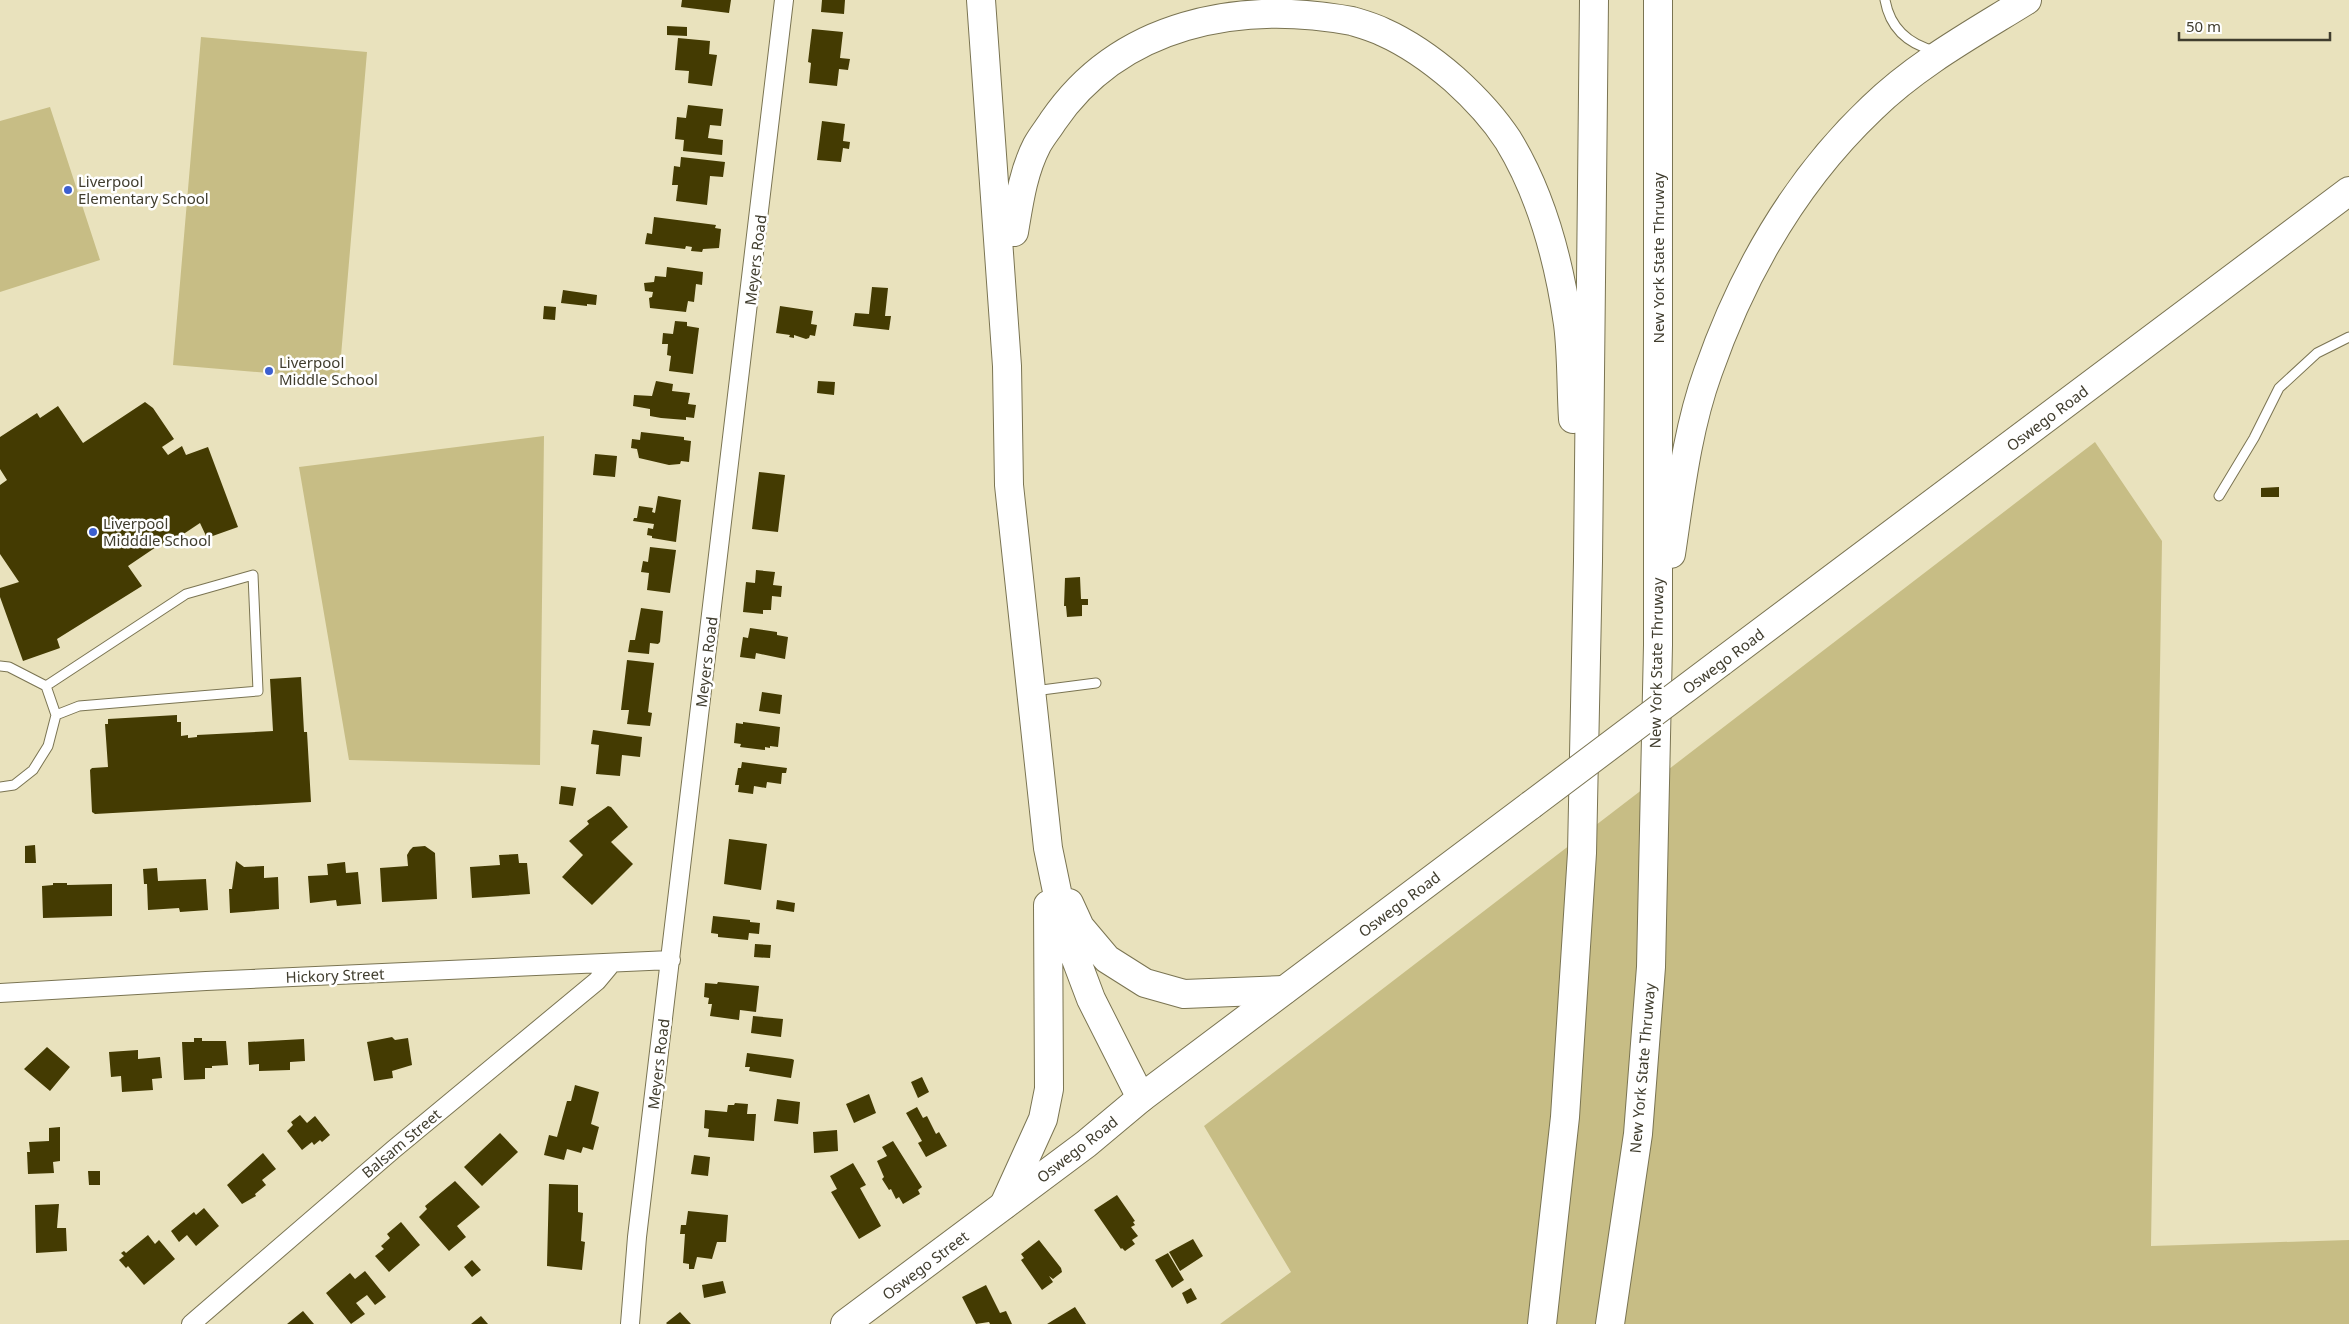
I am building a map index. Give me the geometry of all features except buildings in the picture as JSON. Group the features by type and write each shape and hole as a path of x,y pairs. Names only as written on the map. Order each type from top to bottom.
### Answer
{"main road":[{"path":"981,0 1007,366 1009,485 1048,848 1065,930 1091,999 1141,1098"},
{"path":"997,0 1026,428 1028,490 1022,615"},
{"path":"1542,1324 1564,1117 1582,853 1588,562 1594,0"},
{"name":"New York State Thruway","path":"1610,1324 1638,1134 1652,967 1658,645 1658,0"},
{"path":"1658,645 1686,457 1707,374 1740,292 1773,228 1824,158 1872,107 1926,64 2027,0"},
{"path":"1014,232 1022,186 1043,137 1069,98 1108,61 1144,37 1188,20 1236,9 1286,8 1333,15 1382,31 1428,56 1476,99 1507,138 1530,183 1554,255 1568,325 1579,516 1588,562"},
{"name":"Oswego Road","path":"1004,1205 1086,1144 1141,1098 1284,990 2349,191"},
{"path":"1048,848 1072,912 1080,927 1107,959 1145,984 1184,994 1284,990"},
{"path":"1004,1205 1043,1119 1049,1089 1048,848"},
{"name":"Oswego Street","path":"845,1324 1004,1205"}],"street":[{"name":"Meyers Road","path":"630,1324 637,1237 784,0"},
{"name":"Hickory Street","path":"0,993 216,980 670,960"},
{"name":"Balsam Street","path":"191,1324 394,1149 597,981 612,963"}],"lane":[{"path":"1885,0 1891,20 1900,34 1918,46 1943,53"},
{"path":"2219,496 2254,438 2279,388 2318,353 2349,337"},
{"path":"46,686 186,594 253,575 258,690 80,706 56,715"},
{"path":"0,666 9,667 46,686 56,715 48,746 33,770 14,785 0,786"},
{"path":"1030,692 1096,683"}],"shaded area":[{"path":"201,37 367,52 339,379 173,365"},
{"path":"50,107 100,260 0,292 0,121"},
{"path":"544,436 540,765 349,760 299,467"},
{"path":"2095,442 2162,541 2151,1246 2349,1240 2349,1324 1220,1324 1291,1272 1204,1126"}],"place":[{"name":"Liverpool Elementary School","path":"68,190"},
{"name":"Liverpool Middle School","path":"269,371"},
{"name":"Liverpool Midddle School","path":"93,532"}]}
